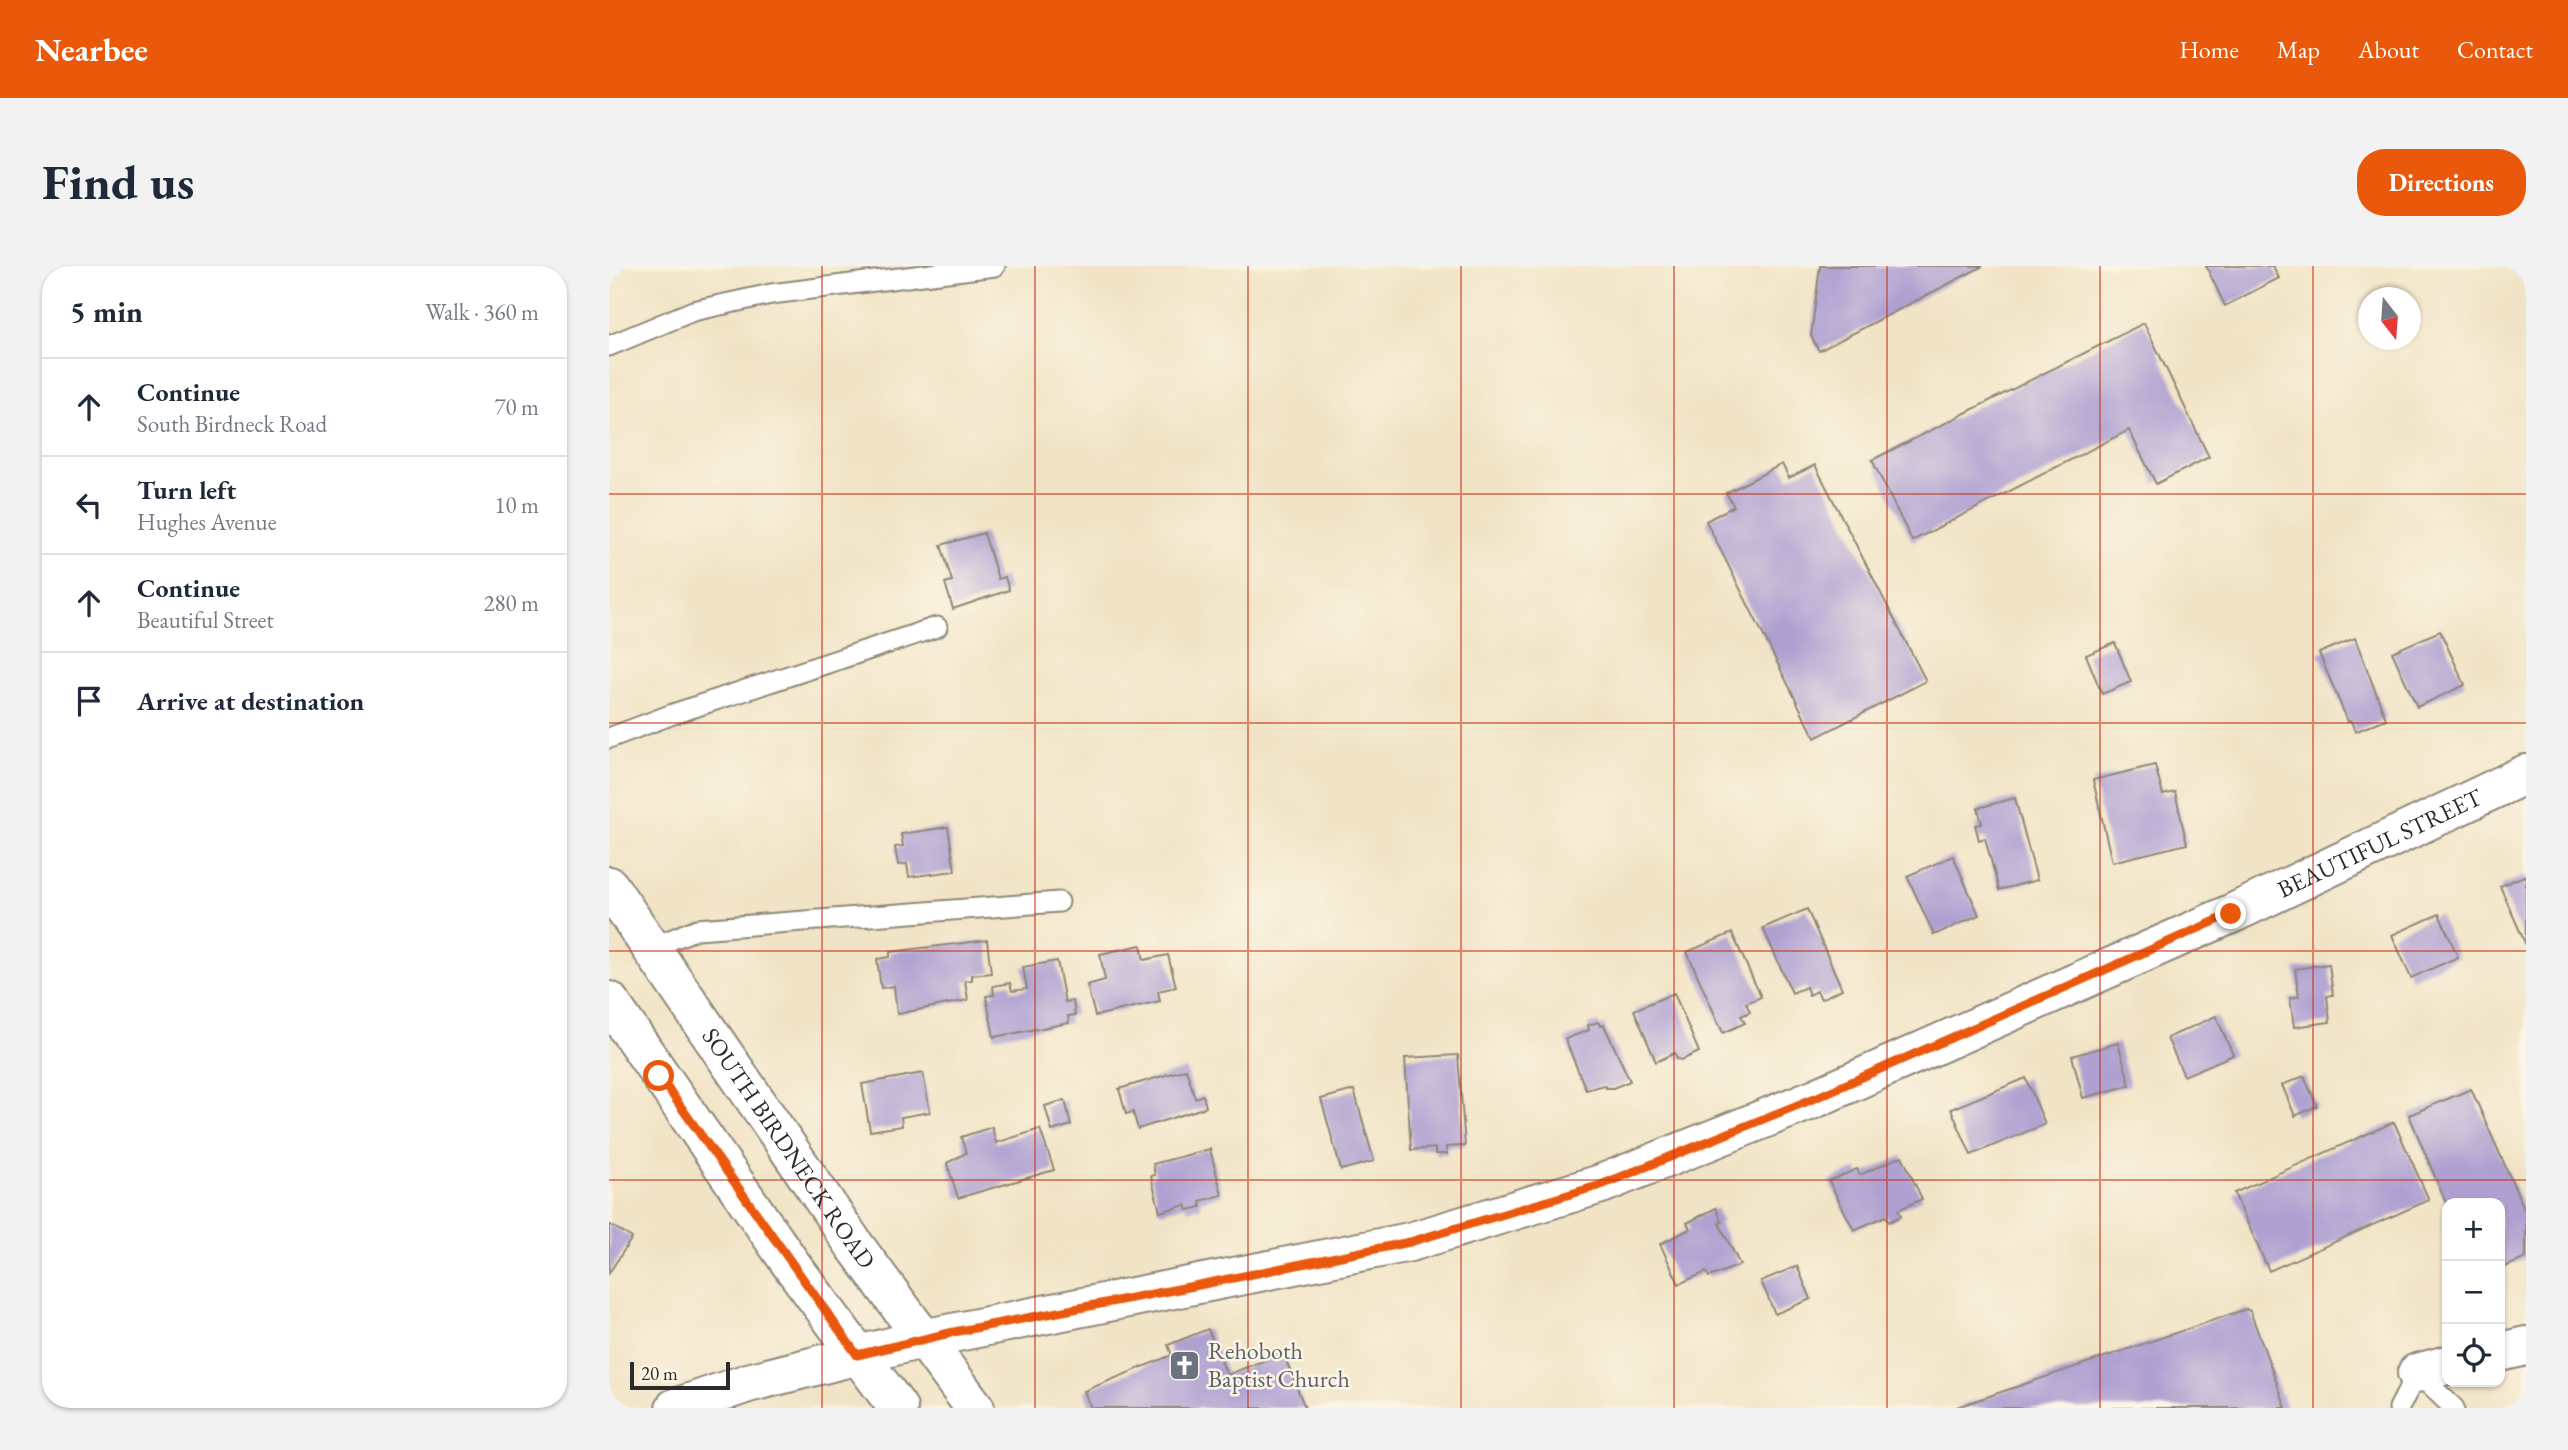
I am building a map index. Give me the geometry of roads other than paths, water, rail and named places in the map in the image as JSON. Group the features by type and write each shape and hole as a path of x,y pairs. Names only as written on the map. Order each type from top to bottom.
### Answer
{"street":[{"name":"BEAUTIFUL STREET","path":"675,1408 748,1383 922,1339 1410,1242 1601,1185 1815,1098 2093,975 2243,908 2526,774"},
{"name":"SOUTH BIRDNECK ROAD","path":"609,886 855,1246 975,1408"},
{"path":"609,1001 711,1151 898,1408"},
{"path":"2505,1351 2526,1346"}],"lane":[{"path":"609,346 693,311 771,294 995,266"},
{"path":"609,738 673,714 937,627"},
{"path":"651,948 697,929 1059,902"},
{"path":"2399,1408 2432,1369 2454,1408"}],"place":[{"name":"Rehoboth Baptist Church","path":"1185,1365"}]}
